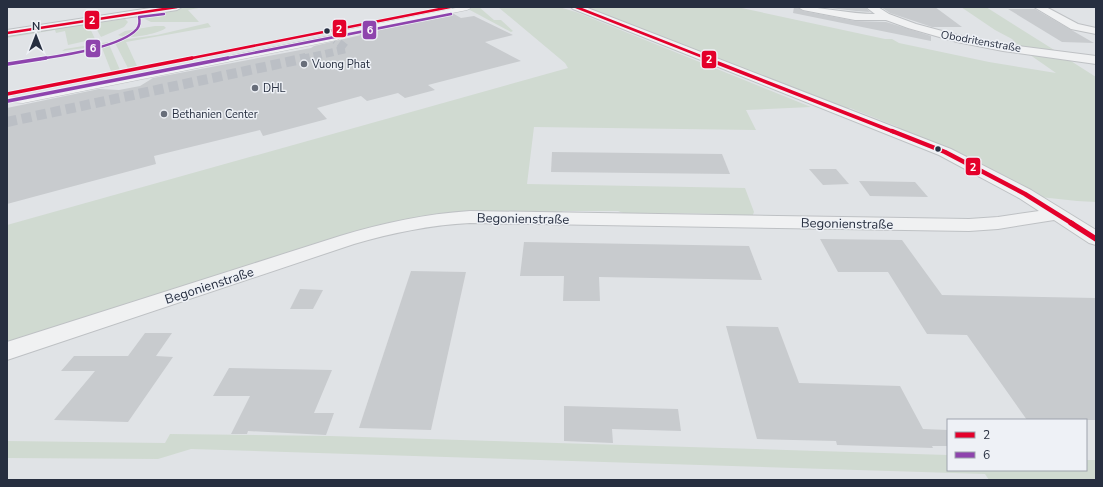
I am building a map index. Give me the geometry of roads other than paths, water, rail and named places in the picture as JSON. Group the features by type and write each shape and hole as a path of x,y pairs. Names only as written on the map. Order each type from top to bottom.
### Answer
{"street":[{"path":"7,31 163,7"},
{"path":"134,11 177,7"},
{"path":"576,7 913,138 992,175 1058,214 1096,239"},
{"path":"803,7 855,17 885,17"},
{"name":"Obodritenstraße","path":"871,7 885,17 926,30 966,40 1096,60"},
{"path":"1039,7 1075,27 1096,31"},
{"path":"7,99 23,100 64,87 127,80 186,63 214,57 242,52 271,50 441,11 467,8"},
{"path":"288,39 296,45"},
{"path":"263,44 271,50"},
{"name":"Begonienstraße","path":"7,351 347,240 383,229 423,221 470,217 515,217 968,225 998,223 1058,214"}],"tunnel":[{"path":"302,59 347,49 335,40"},
{"path":"7,122 306,58"}],"place":[{"name":"Vuong Phat","path":"304,64"},
{"name":"DHL","path":"255,88"},
{"name":"Bethanien Center","path":"164,114"}]}
